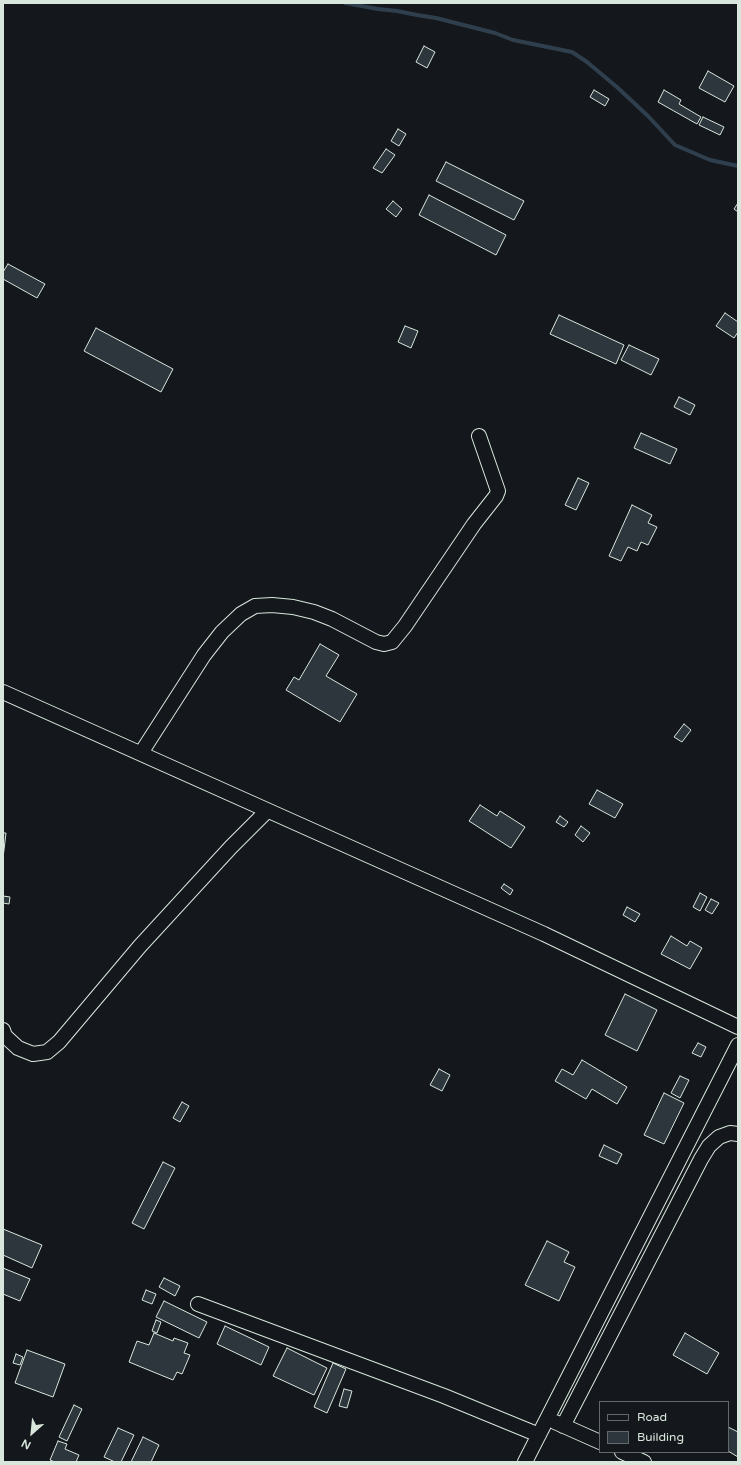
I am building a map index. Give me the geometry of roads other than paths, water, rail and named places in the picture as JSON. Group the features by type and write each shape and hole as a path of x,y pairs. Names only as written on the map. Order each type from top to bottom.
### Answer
{"street":[{"path":"141,753 204,655 222,632 241,614 255,606 272,605 293,607 314,612 332,619 376,642 384,644 392,642 405,626 474,524 498,492 479,436"},
{"path":"3,692 544,934 738,1027"},
{"path":"3,1030 5,1036 18,1048 33,1054 48,1052 59,1042 140,946 190,891 267,811"},
{"path":"525,1462 738,1045"},
{"path":"563,1426 709,1146 719,1137 730,1133 738,1134"},
{"path":"198,1304 444,1396 539,1435"},
{"path":"547,1419 599,1442"},
{"path":"624,1453 644,1462"}],"waterway":[{"path":"345,3 436,18 495,33 513,40 572,52 587,62 618,88 648,116 675,145 710,160 738,166"}]}
